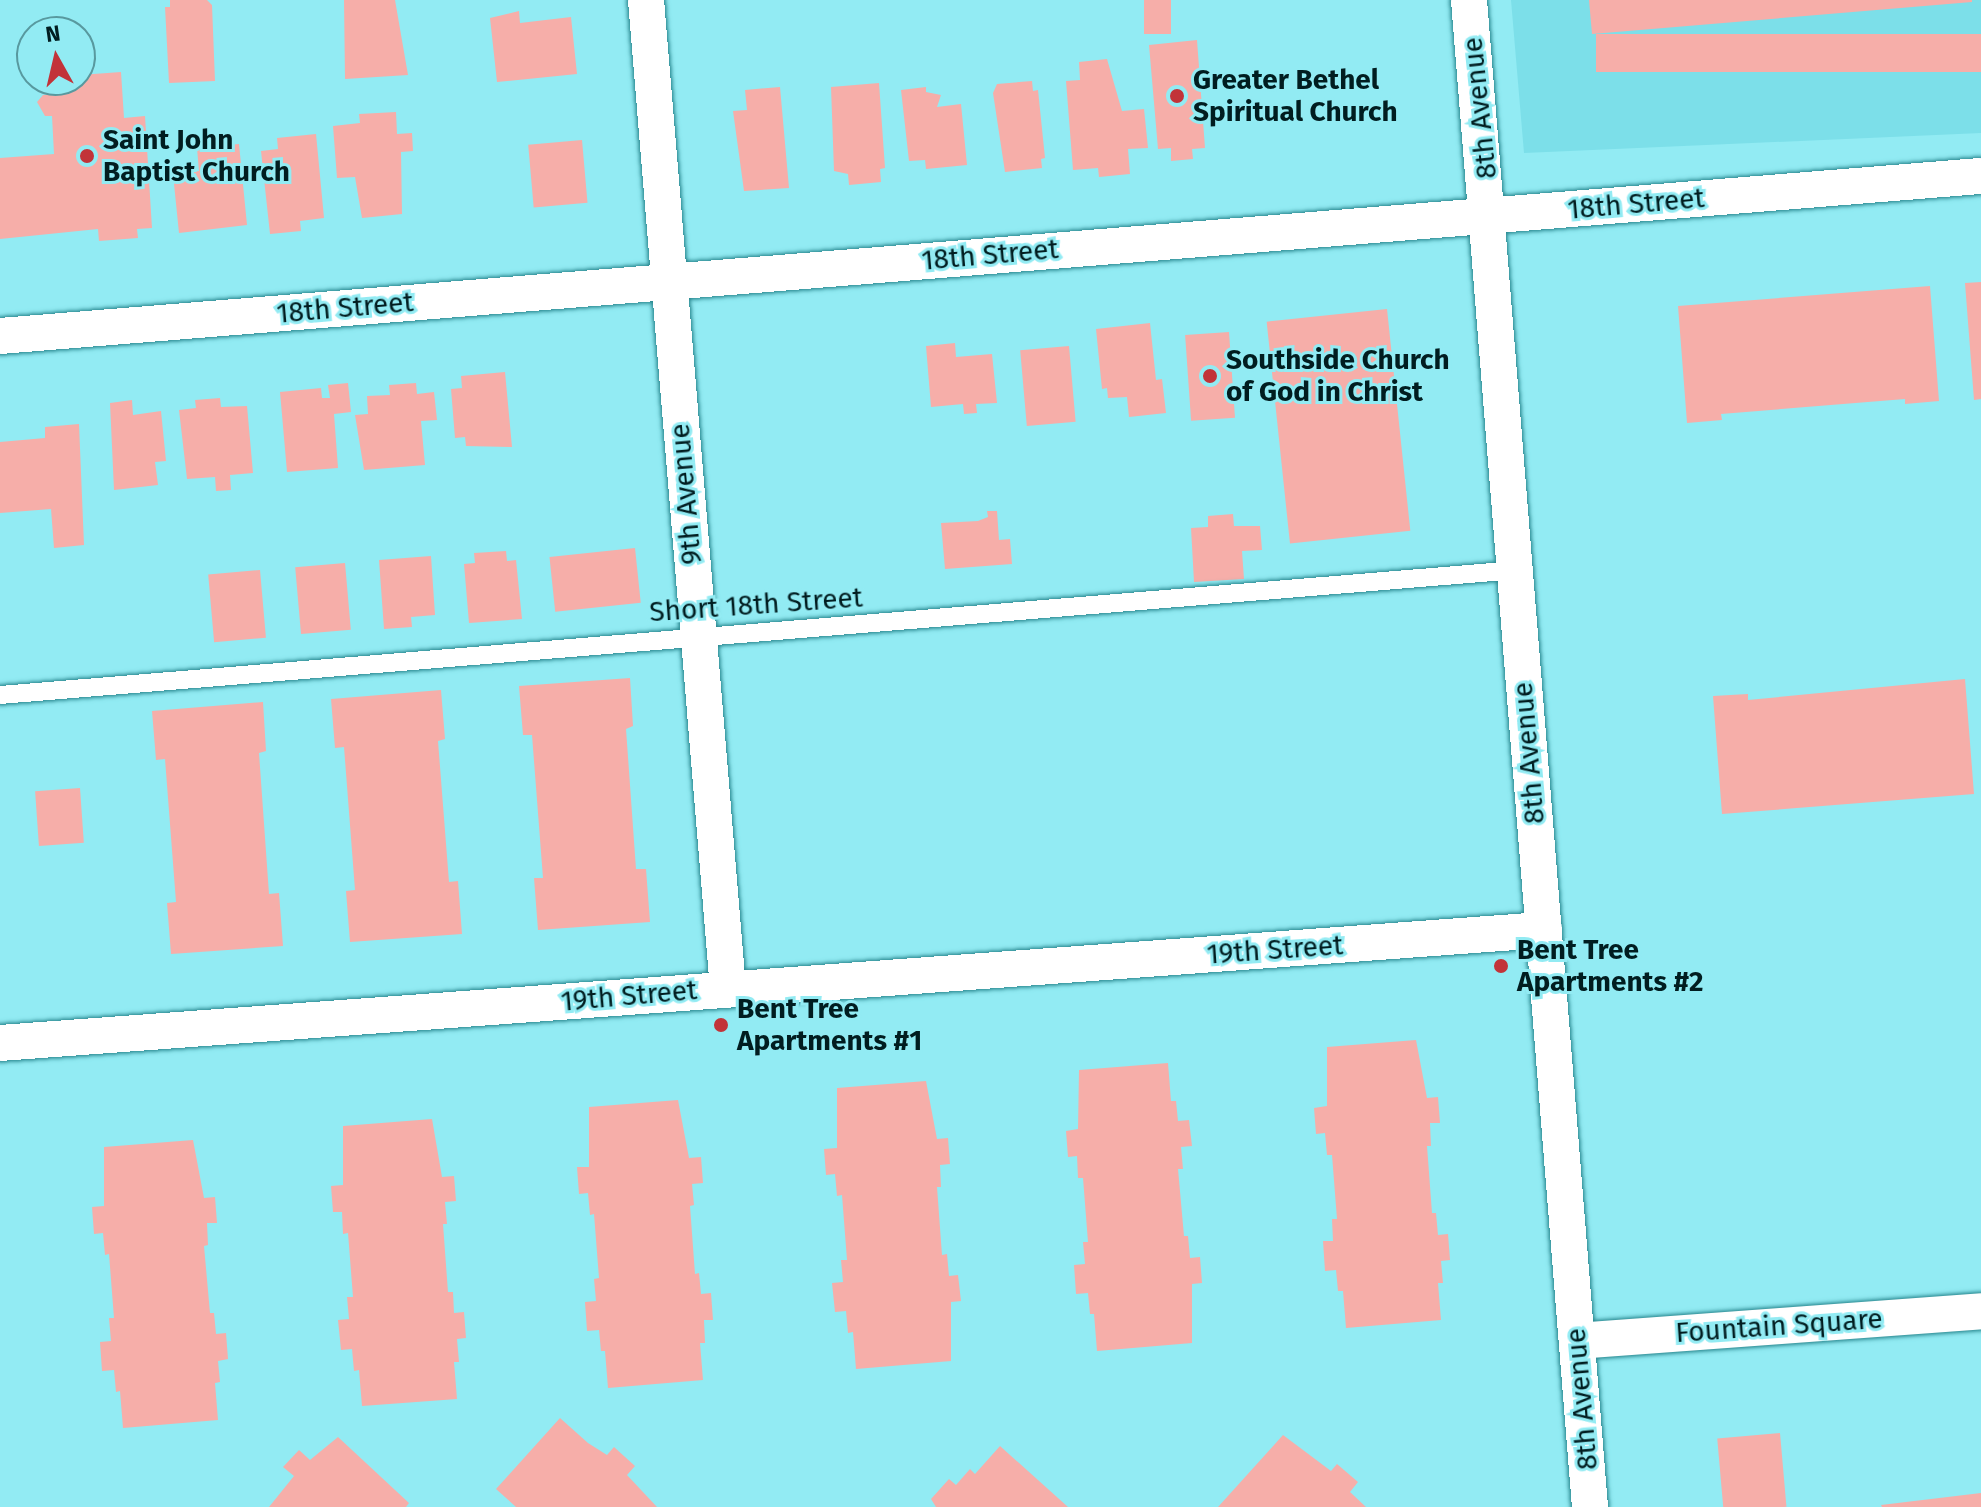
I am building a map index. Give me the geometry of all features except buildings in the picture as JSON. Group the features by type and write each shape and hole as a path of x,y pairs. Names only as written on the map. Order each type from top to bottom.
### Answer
{"street":[{"name":"9th Avenue","path":"646,0 666,281 700,640 728,988"},
{"name":"8th Avenue","path":"1469,0 1490,216 1590,1507"},
{"name":"18th Street","path":"0,336 1981,176"},
{"name":"19th Street","path":"0,1043 1544,930"},
{"name":"Fountain Square","path":"1577,1341 1981,1311"}],"lane":[{"name":"Short 18th Street","path":"0,695 700,640 1517,570"}],"shaded area":[{"path":"1511,0 1981,0 1981,133 1524,153"}],"place":[{"name":"Greater Bethel Spiritual Church","path":"1177,96"},
{"name":"Saint John Baptist Church","path":"87,156"},
{"name":"Southside Church of God in Christ","path":"1210,376"},
{"name":"Bent Tree Apartments #2","path":"1501,966"},
{"name":"Bent Tree Apartments #1","path":"721,1025"}]}
